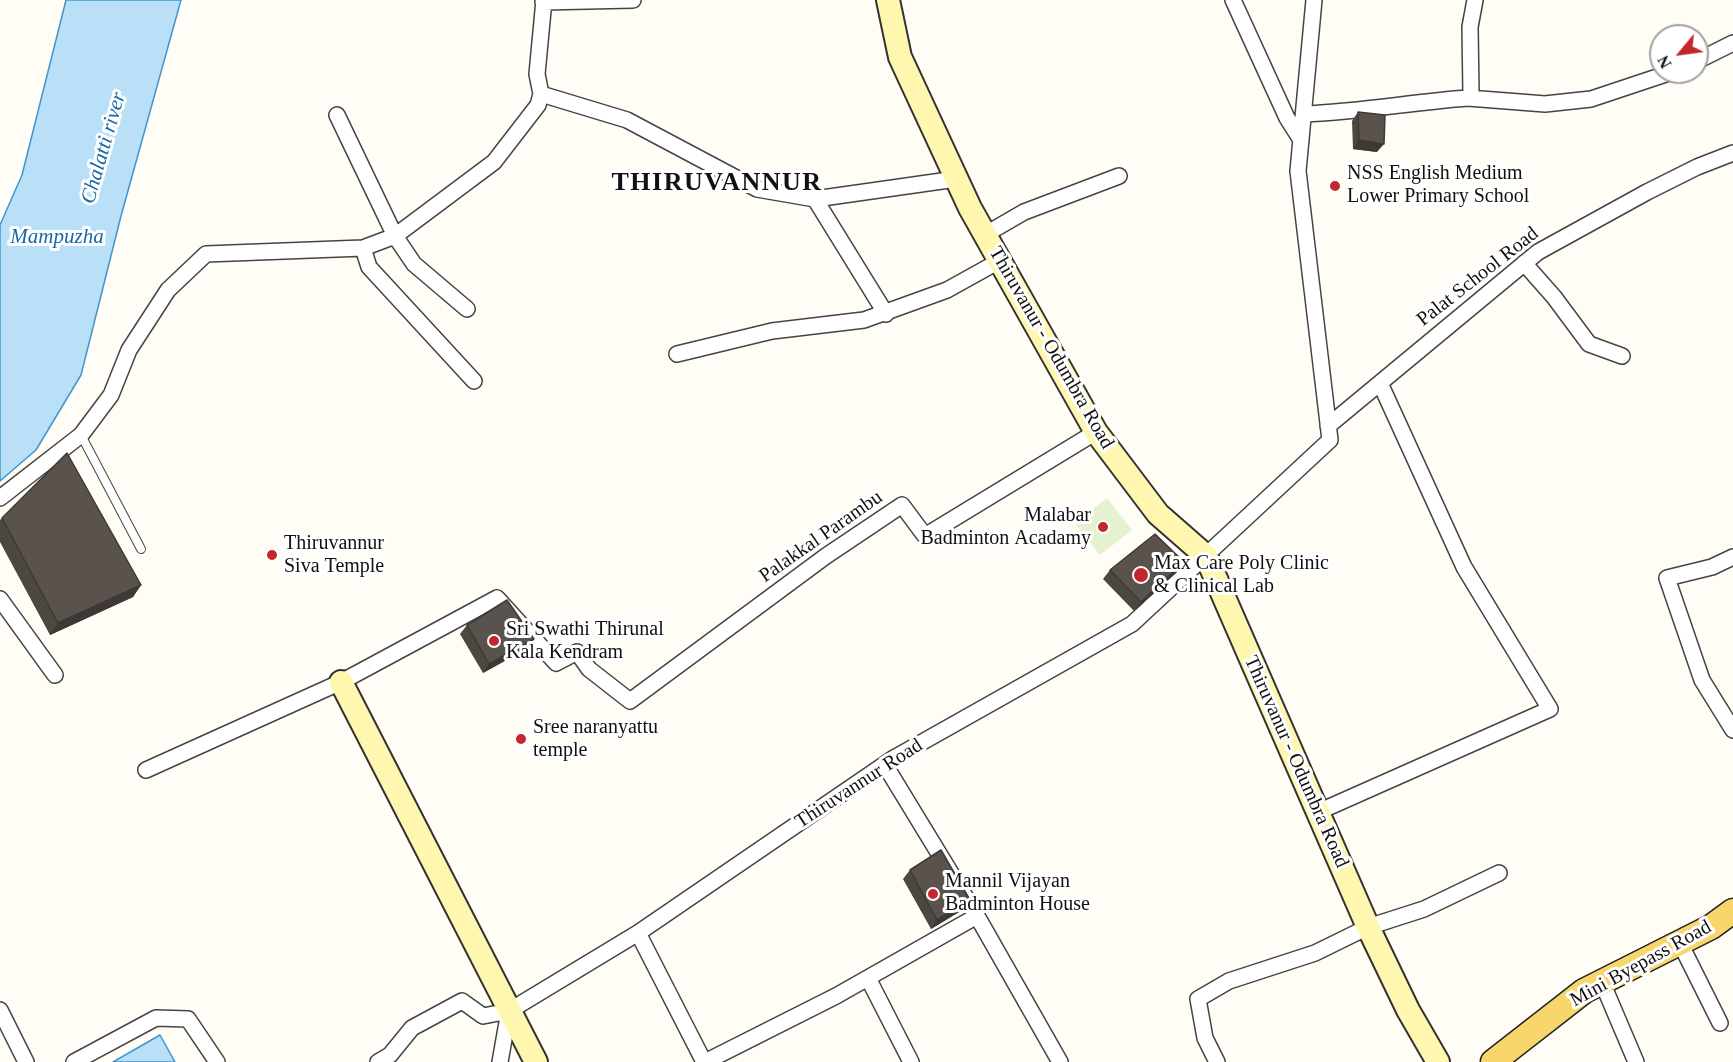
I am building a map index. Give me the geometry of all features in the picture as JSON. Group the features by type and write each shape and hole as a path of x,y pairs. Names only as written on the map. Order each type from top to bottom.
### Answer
{"main road":[{"name":"Thiruvanur - Odumbra Road","path":"888,0 900,57 956,179 1096,432 1158,514 1206,556 1368,927 1408,1010 1438,1062"},
{"path":"341,682 536,1062"},
{"name":"Mini Byepass Road","path":"1493,1062 1584,991 1711,927 1733,911"}],"street":[{"path":"0,498 81,435 111,395 129,350 168,290 206,254 363,248 395,236 494,162 538,105 541,94 537,74 543,1 633,0"},
{"path":"1233,0 1287,118 1301,140"},
{"path":"1314,0 1298,171 1328,426"},
{"path":"1468,98 1471,94 1470,27 1475,0"},
{"path":"1709,55 1733,43"},
{"path":"1304,114 1346,113 1394,105 1468,98 1545,104 1591,99 1649,80"},
{"path":"541,94 627,120 756,189 814,199 956,179"},
{"path":"337,115 395,236 414,264 467,309"},
{"name":"Palat School Road","path":"1328,426 1538,252 1647,192 1697,167 1733,153"},
{"path":"986,234 1024,212 1119,176"},
{"path":"814,199 886,314"},
{"path":"363,248 369,267 474,381"},
{"path":"677,354 772,331 864,320 886,314 947,290 1001,260"},
{"path":"1524,263 1554,297 1589,344 1622,356"},
{"path":"1318,812 1550,709 1464,567 1380,383"},
{"name":"Thiruvannur Road","path":"509,1011 638,933 885,765 1132,624 1330,440 1328,426"},
{"name":"Palakkal Parambu","path":"341,682 497,598 556,663 577,652 589,669 630,701 826,556 902,505 925,536 1096,432"},
{"path":"1733,557 1712,567 1667,578 1702,680 1733,730"},
{"path":"0,599 55,675"},
{"path":"146,770 341,682"},
{"path":"885,765 1003,957 1060,1062"},
{"path":"1217,1062 1205,1038 1198,999 1229,981 1315,953 1368,927 1424,909 1499,873"},
{"path":"638,933 704,1062 868,978 977,916"},
{"path":"1680,943 1720,1023"},
{"path":"868,978 911,1062"},
{"path":"1602,982 1636,1062"},
{"path":"378,1062 390,1055 412,1028 462,1001 483,1016 509,1011 501,1062"},
{"path":"0,1010 26,1062"},
{"path":"74,1062 156,1018 188,1019 217,1062"}],"lane":[{"path":"81,435 141,549"}],"green space":[{"name":"Malabar Badminton Acadamy","path":"1107,498 1132,530 1100,555 1075,523"}],"water":[{"name":"Mampuzha","path":"66,0 181,0 121,216 81,375 36,450 0,481 0,225 22,175"},
{"path":"160,1035 175,1062 113,1062"}],"building":[{"path":"1358,112 1385,115 1384,144 1359,140"},
{"path":"67,453 141,585 58,623 2,518"},
{"name":"Max Care Poly Clinic & Clinical Lab","path":"1155,534 1184,562 1141,602 1110,570"},
{"name":"Sri Swathi Thirunal Kala Kendram","path":"507,600 534,639 489,664 467,625"},
{"name":"Mannil Vijayan Badminton House","path":"941,850 970,900 937,920 910,870"}],"place":[{"name":"NSS English Medium Lower Primary School","path":"1335,186"},
{"name":"Malabar Badminton Acadamy","path":"1103,527"},
{"name":"Thiruvannur Siva Temple","path":"272,555"},
{"name":"Max Care Poly Clinic & Clinical Lab","path":"1141,575"},
{"name":"Sri Swathi Thirunal Kala Kendram","path":"494,641"},
{"name":"Sree naranyattu temple","path":"521,739"},
{"name":"Mannil Vijayan Badminton House","path":"933,894"}],"district":[{"name":"THIRUVANNUR","path":"717,183"}],"water label":[{"name":"Chalatti river","path":"104,148"}]}
